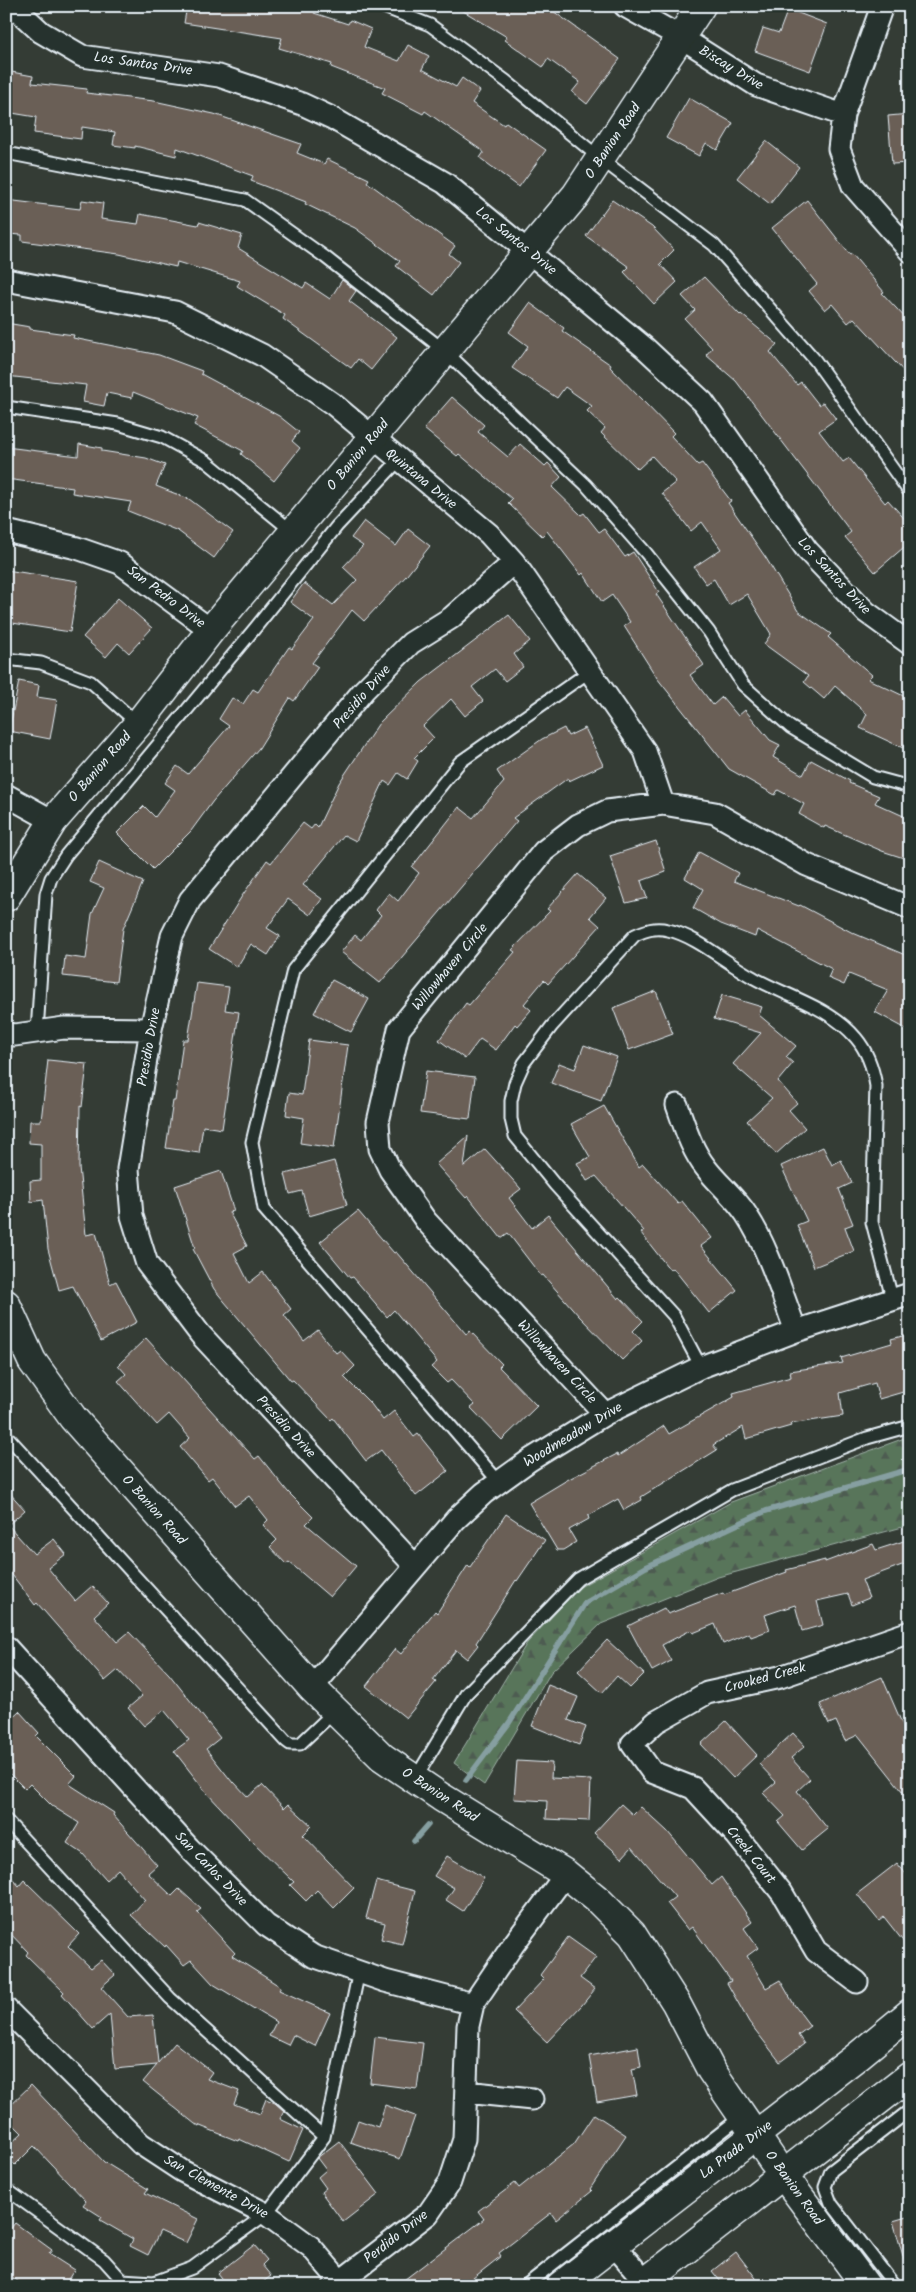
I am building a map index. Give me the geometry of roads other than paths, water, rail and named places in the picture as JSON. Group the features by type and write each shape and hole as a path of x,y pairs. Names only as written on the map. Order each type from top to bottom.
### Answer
{"street":[{"name":"Los Santos Drive","path":"13,6 41,32 82,56 219,76 310,108 445,183 530,251 645,348 703,402 807,550 866,612 910,644"},
{"name":"Biscay Drive","path":"625,6 682,38 756,86 843,115"},
{"name":"O Banion Road","path":"6,897 53,821 138,724 211,630 576,195 682,38 701,6"},
{"path":"882,6 843,115 839,149 853,186 910,251"},
{"name":"Quintana Drive","path":"6,280 175,312 211,328 262,355 333,404 489,534 514,562 645,751 663,804"},
{"name":"San Pedro Drive","path":"6,531 77,548 120,563 211,630"},
{"name":"Presidio Drive","path":"415,1566 200,1334 147,1264 132,1216 128,1169 150,1029 172,936 190,900 364,690 411,643 450,618 514,562"},
{"path":"6,795 53,821"},
{"name":"Willowhaven Circle","path":"605,1414 426,1221 390,1170 380,1149 378,1122 399,1029 544,851 578,825 607,811 663,804 715,812 807,865 910,908"},
{"path":"6,1034 15,1035 64,1028 150,1029"},
{"path":"677,1105 692,1146 705,1167 740,1207 755,1231 765,1250 796,1331"},
{"name":"Woodmeadow Drive","path":"312,1688 456,1519 484,1493 530,1460 605,1414 700,1367 796,1331 901,1296"},
{"name":"O Banion Road","path":"6,1304 32,1361 73,1418 312,1688 382,1757 566,1874 598,1900 632,1934 676,2003 711,2070 748,2126 866,2286"},
{"name":"Crooked Creek","path":"632,1744 656,1722 707,1693 780,1676 910,1632"},
{"name":"San Carlos Drive","path":"7,1648 189,1848 266,1924 313,1956 385,1981 473,2004"},
{"name":"Creek Court","path":"632,1744 652,1772 693,1788 737,1836 782,1893 816,1951 857,1982"},
{"name":"Perdido Drive","path":"337,2283 428,2214 450,2182 464,2139 468,2026 473,2004 513,1945 566,1874"},
{"name":"San Clemente Drive","path":"6,2009 141,2144 182,2171 266,2214 311,2247 337,2283"},
{"name":"La Prada Drive","path":"560,2286 613,2244 748,2126 910,2012"},
{"path":"613,2244 645,2284 910,2076"},
{"path":"466,2092 532,2099"}],"lane":[{"path":"381,6 430,25 506,81 601,159 714,245 815,360 910,493"},
{"path":"6,153 245,200 325,257 445,351 586,484 646,552 709,632 743,685 790,727 873,777 910,787"},
{"path":"6,407 118,424 162,437 206,461 293,532"},
{"path":"37,1032 46,894 51,878 66,855 256,627 336,526 399,460"},
{"path":"6,659 41,663 91,682 138,724"},
{"path":"499,1482 264,1210 252,1142 293,970 460,762 590,671"},
{"path":"700,1367 674,1316 543,1171 515,1136 511,1119 511,1101 515,1084 524,1063 552,1026 635,935 649,928 667,930 684,936 754,978 815,1007 841,1023 856,1038 867,1054 873,1069 876,1086 872,1222 901,1296"},
{"path":"415,1779 466,1694 578,1578 732,1490 867,1438 910,1426"},
{"path":"6,1435 286,1741 290,1744 300,1744 335,1710"},
{"path":"6,1820 170,1998 324,2137"},
{"path":"6,2189 104,2260 122,2280 154,2282 192,2268 266,2214 324,2137 359,1971"},
{"path":"895,2286 831,2203 825,2186 831,2171 910,2110"},
{"path":"525,2286 748,2126"}],"waterway":[{"path":"466,1780 509,1723 585,1603 646,1567 766,1511 910,1469"},
{"path":"414,1841 428,1825"}]}
